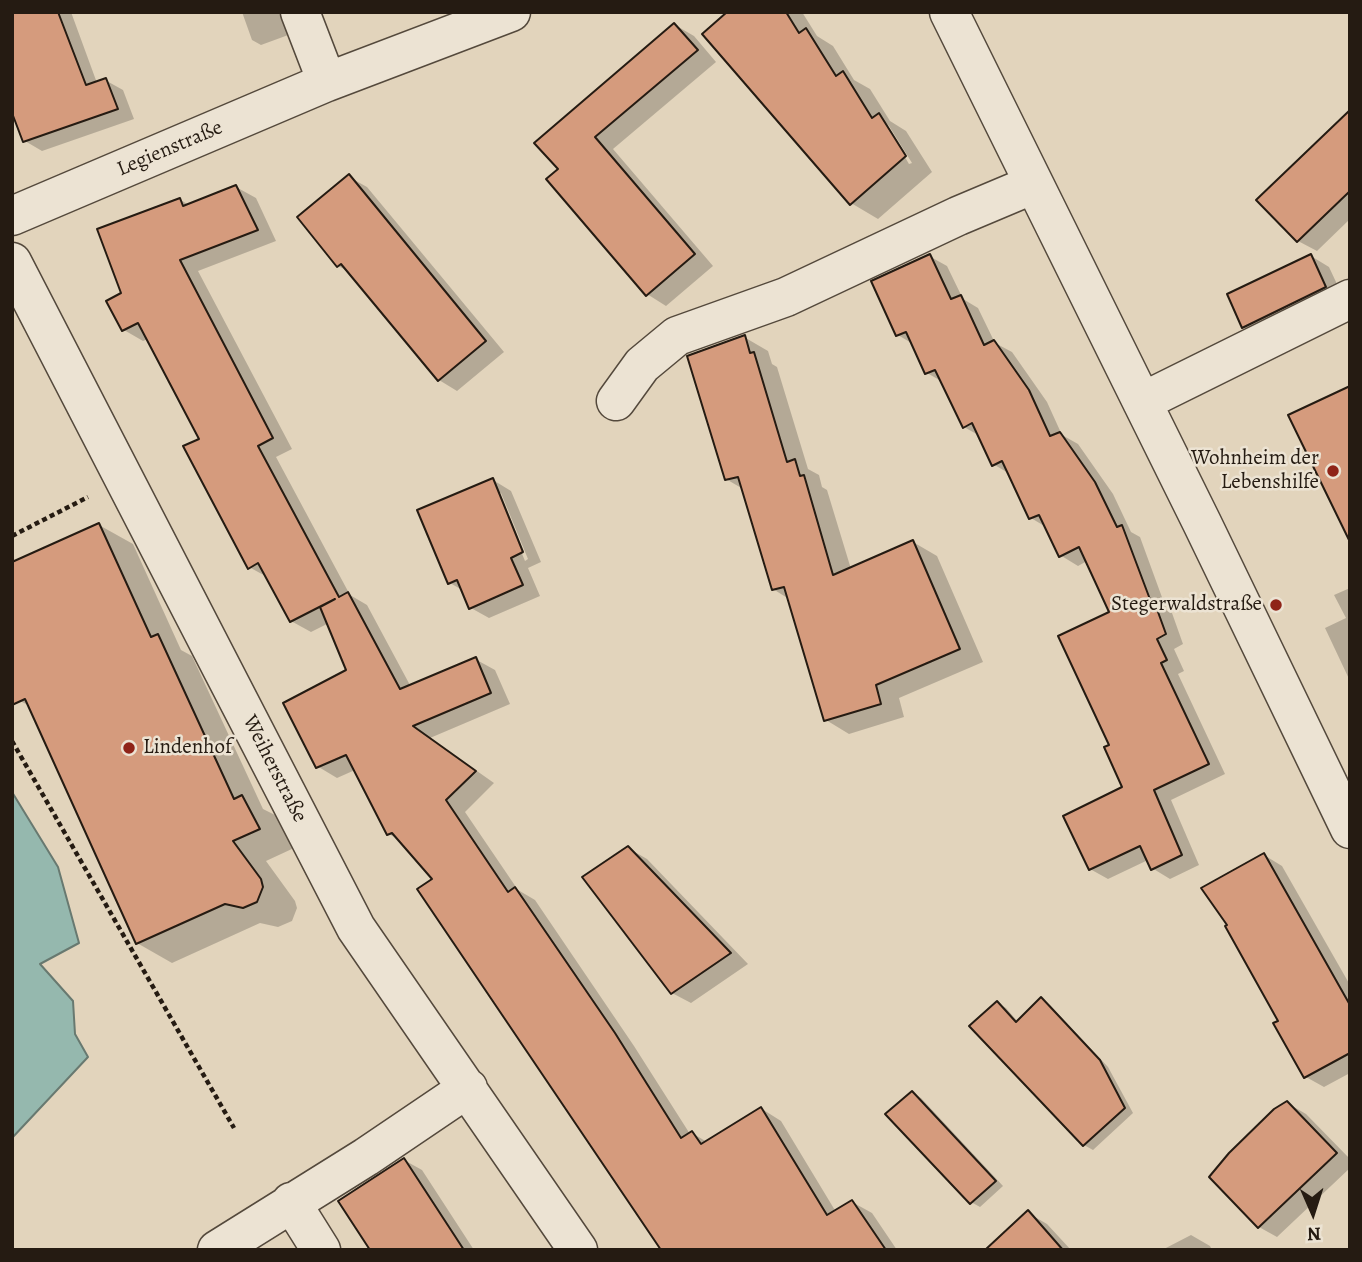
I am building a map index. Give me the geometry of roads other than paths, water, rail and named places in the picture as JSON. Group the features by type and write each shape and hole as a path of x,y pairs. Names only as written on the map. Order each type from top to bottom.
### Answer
{"street":[{"path":"300,12 327,82"},
{"name":"Legienstraße","path":"12,216 327,82 511,12"},
{"path":"949,12 1350,829"},
{"path":"616,401 642,365 677,335 786,297 958,216 1034,184"},
{"name":"Weiherstraße","path":"12,262 356,928 578,1250"},
{"path":"1142,402 1350,299"},
{"path":"217,1250 366,1157 468,1088"},
{"path":"291,1202 321,1250"}],"water":[{"path":"12,792 58,867 79,943 40,964 73,1001 75,1034 88,1057 12,1138"}],"place":[{"name":"Wohnheim der Lebenshilfe","path":"1333,471"},
{"name":"Stegerwaldstraße","path":"1276,605"},
{"name":"Lindenhof","path":"129,748"}]}
